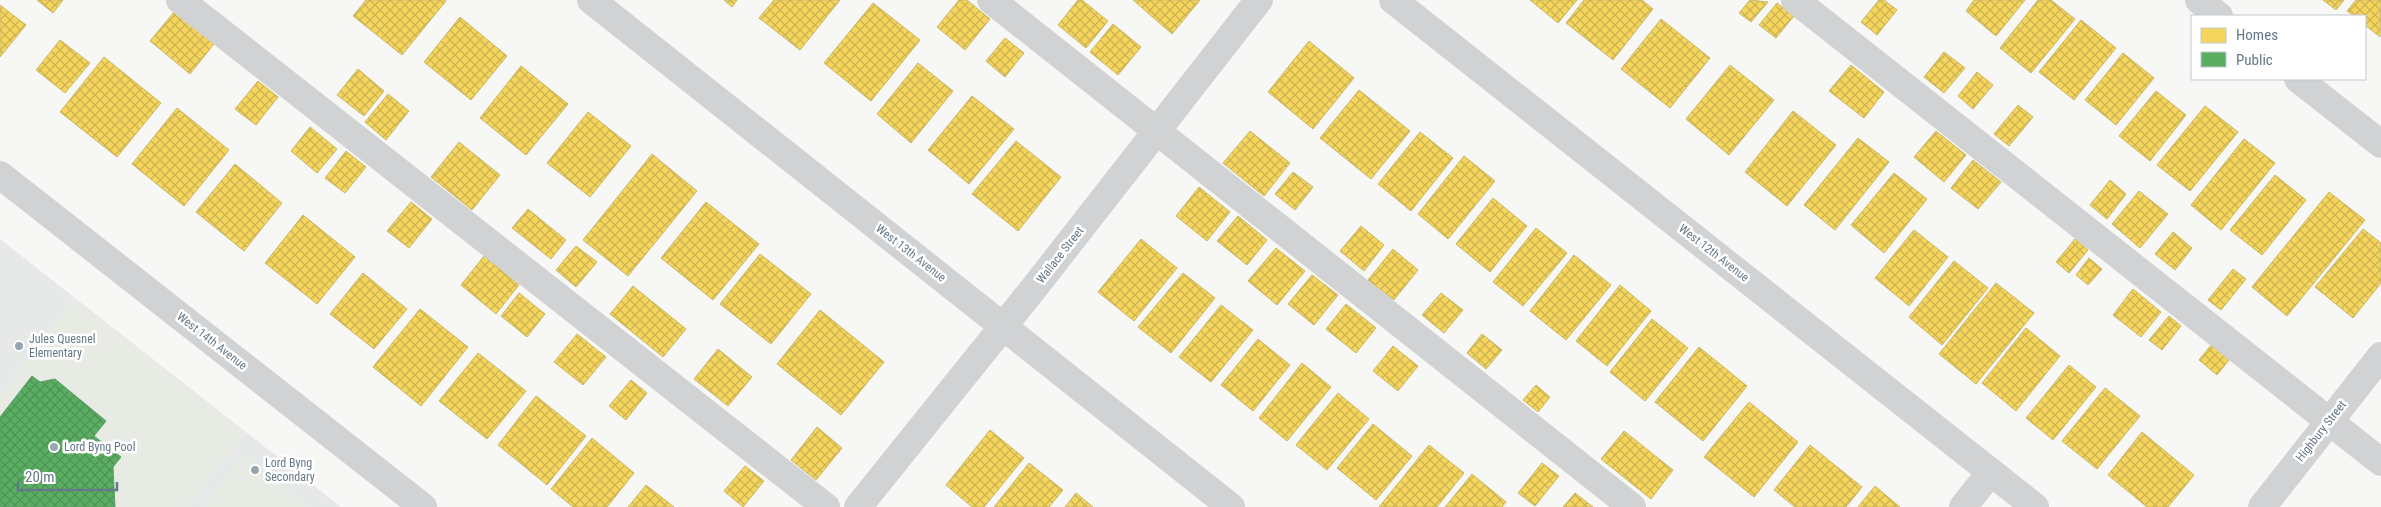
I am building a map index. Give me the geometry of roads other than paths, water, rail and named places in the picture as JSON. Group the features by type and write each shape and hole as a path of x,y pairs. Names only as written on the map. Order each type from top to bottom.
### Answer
{"street":[{"path":"180,0 826,507"},
{"name":"West 13th Avenue","path":"591,0 1231,507"},
{"path":"991,0 1632,507"},
{"name":"Wallace Street","path":"858,507 1259,0"},
{"name":"West 12th Avenue","path":"1393,0 2035,507"},
{"path":"1795,0 2381,462"},
{"path":"2199,0 2218,15"},
{"path":"2299,80 2381,144"},
{"name":"West 14th Avenue","path":"0,175 423,507"},
{"name":"Highbury Street","path":"2262,507 2381,356"},
{"path":"1963,507 1991,472"}],"place":[{"name":"Jules Quesnel Elementary","path":"19,346"},
{"name":"Lord Byng Pool","path":"54,447"},
{"name":"Lord Byng Secondary","path":"255,470"}]}
